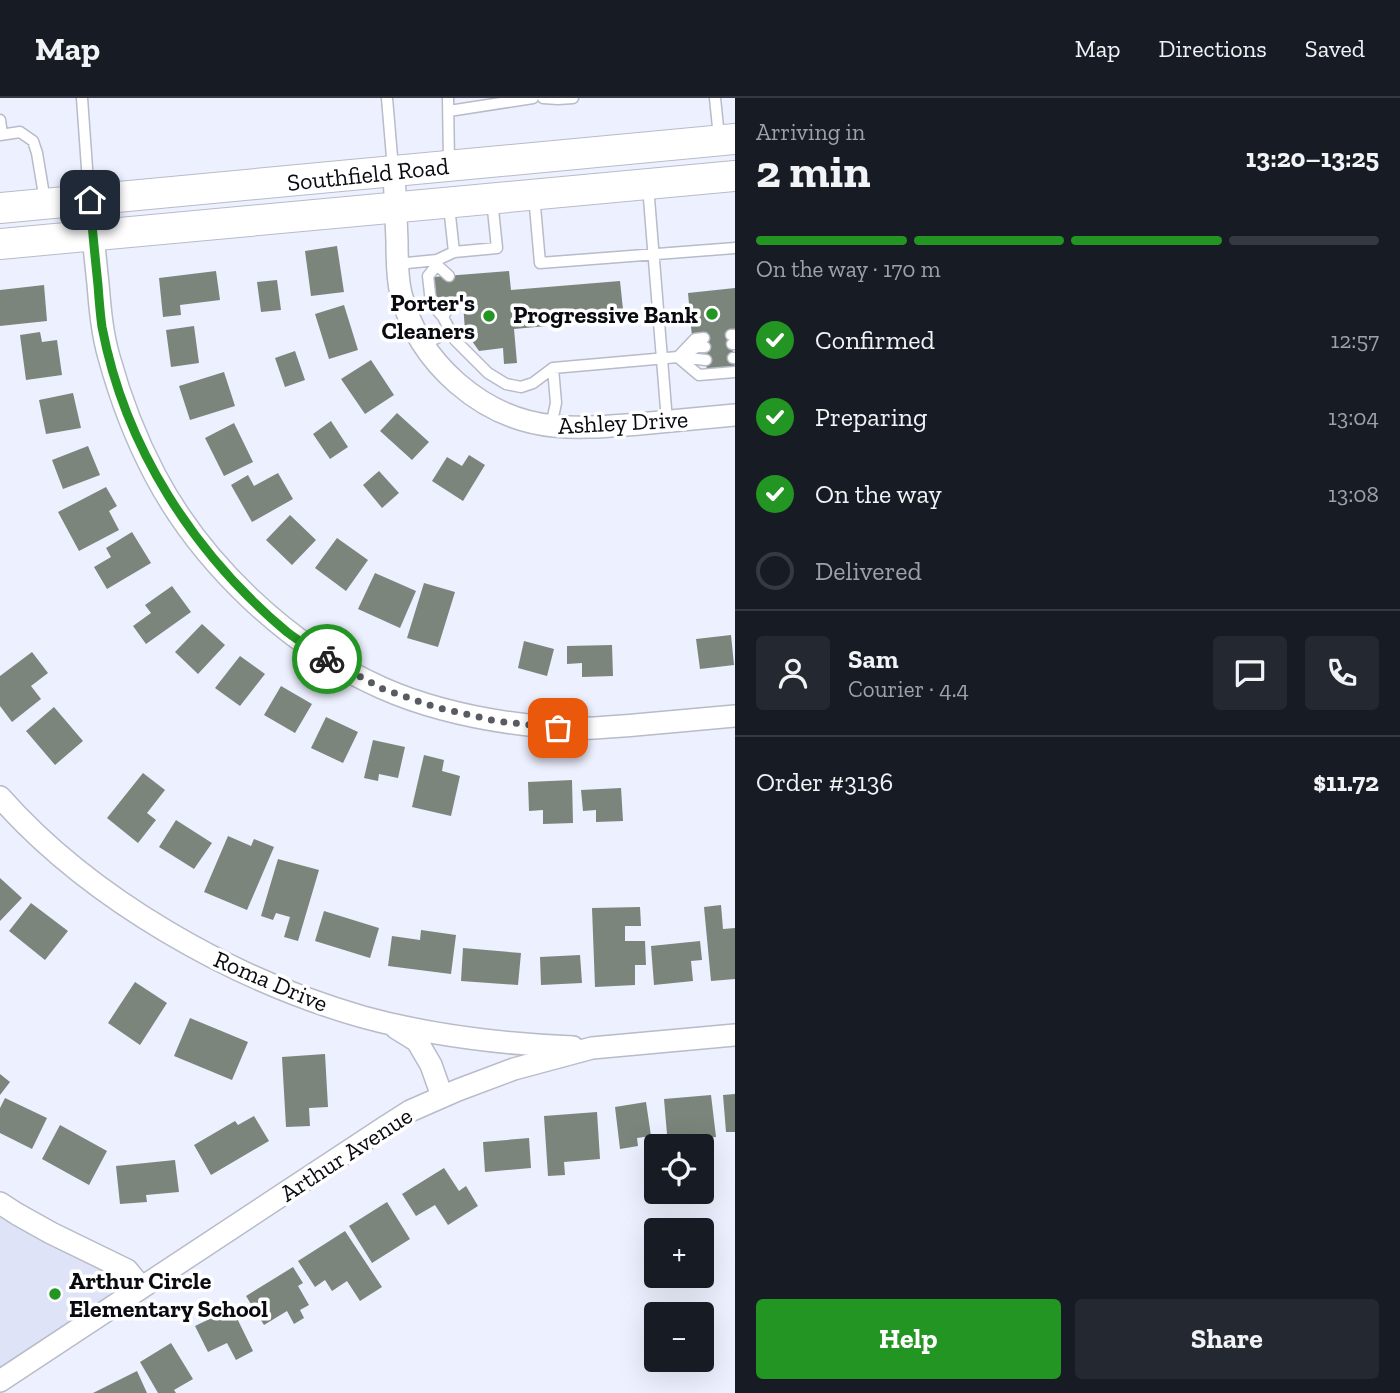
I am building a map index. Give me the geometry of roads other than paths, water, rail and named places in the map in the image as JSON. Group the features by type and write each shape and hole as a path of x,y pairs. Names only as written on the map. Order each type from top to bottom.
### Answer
{"main road":[{"name":"Southfield Road","path":"0,208 727,139"},
{"name":"Southfield Road","path":"0,244 735,176"}],"street":[{"path":"448,201 449,166"},
{"name":"Ashley Drive","path":"394,172 397,264 401,293 413,327 433,359 450,378 480,401 514,417 551,426 587,428 735,415"},
{"path":"90,200 102,325 108,355 139,443 156,477 206,551 247,595 288,633 333,664 383,689 435,707 496,721 589,729 735,716"},
{"name":"Roma Drive","path":"0,797 68,862 128,907 182,941 253,976 327,1006 388,1023 468,1039 592,1048"},
{"path":"388,1023 417,1041 431,1065 442,1096"},
{"name":"Arthur Avenue","path":"0,1381 410,1111 514,1069 592,1048 735,1035"},
{"path":"0,1203 51,1233 121,1266 141,1287"}],"lane":[{"path":"82,98 90,200"},
{"path":"387,98 394,172"},
{"path":"448,98 449,166"},
{"path":"449,111 533,98"},
{"path":"543,98 573,98"},
{"path":"715,98 727,139"},
{"path":"0,120 1,134 20,132 33,141 46,204"},
{"path":"648,183 667,421"},
{"path":"534,194 540,262 735,248"},
{"path":"492,197 497,248 454,252 437,263 428,276 431,303 443,317 449,331 472,359 488,373 506,384 521,387 533,383 553,368 678,357 706,360"},
{"path":"448,201 454,252"},
{"path":"397,264 437,263 449,276"},
{"path":"443,317 451,303"},
{"path":"424,345 449,331"},
{"path":"678,357 704,342"},
{"path":"678,357 699,375 735,372"},
{"path":"551,426 556,403 553,368"}],"place":[{"name":"Progressive Bank","path":"712,314"},
{"name":"Porter's Cleaners","path":"489,316"},
{"name":"Arthur Circle Elementary School","path":"55,1294"}]}
